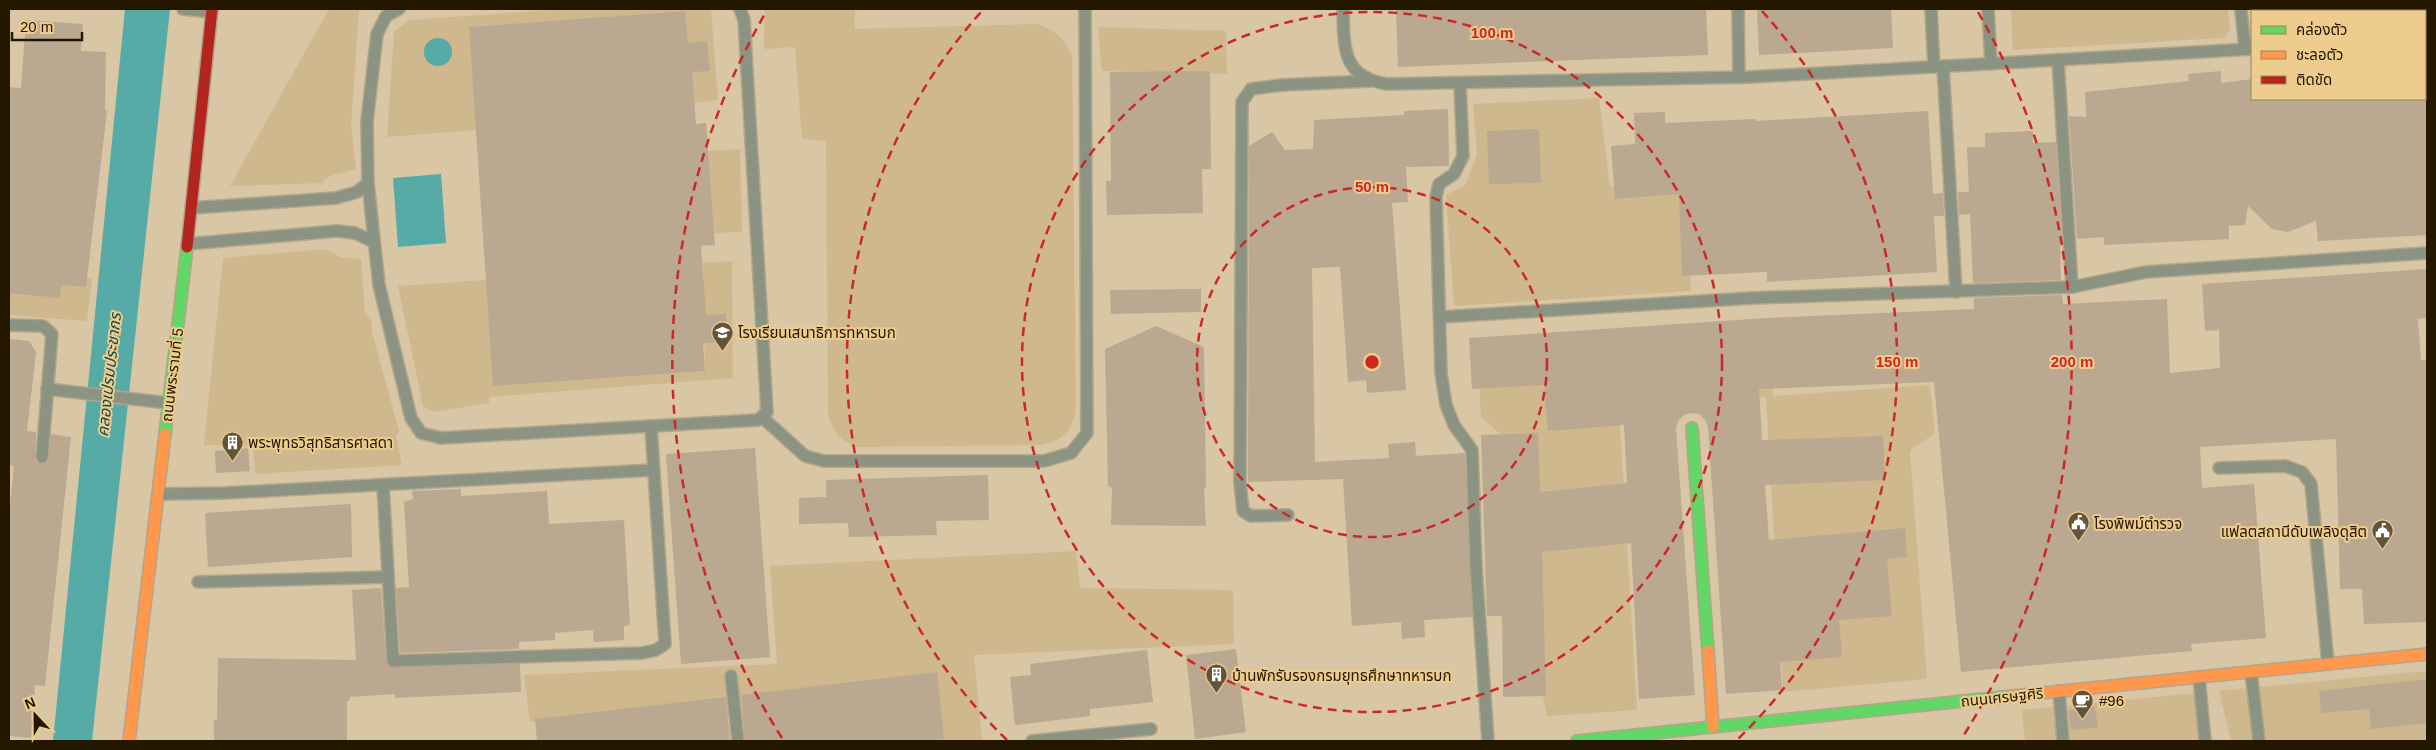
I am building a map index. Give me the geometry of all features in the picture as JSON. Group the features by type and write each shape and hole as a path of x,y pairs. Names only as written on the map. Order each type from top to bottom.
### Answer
{"street":[{"name":"ถนนพระรามที่ 5","path":"129,741 187,244 212,10"},
{"path":"1692,428 1713,727"},
{"name":"ถนนเศรษฐศิริ","path":"1577,741 2427,654"}],"lane":[{"path":"183,9 212,10"},
{"path":"399,9 386,16 377,34 367,121 368,183 379,285 411,418 421,433 441,438 758,420 767,412 744,20 740,9"},
{"path":"762,416 805,456 824,461 1044,460 1071,453 1087,433 1085,9"},
{"path":"1343,9 1348,59 1356,73 1371,81"},
{"path":"1738,9 1739,77"},
{"path":"1931,9 1938,67 1956,292"},
{"path":"1988,9 1991,64"},
{"path":"1288,515 1251,516 1243,511 1240,483 1242,102 1251,89 1371,81 1388,84 1739,77 2249,49 2243,11"},
{"path":"2058,60 2072,287"},
{"path":"1460,83 1463,156 1454,174 1439,184 1436,197 1441,317 1441,373 1446,405 1454,426 1472,450 1476,568 1488,741"},
{"path":"191,208 336,198 357,192 368,183"},
{"path":"187,244 337,231 354,233 374,242"},
{"path":"1441,317 1753,298 2072,287 2146,272 2427,253"},
{"path":"9,325 43,326 52,334 42,457"},
{"path":"47,389 168,403"},
{"path":"383,485 394,661 633,653 656,650 665,644 651,426"},
{"path":"2220,468 2285,466 2302,472 2311,484 2328,664"},
{"path":"158,494 225,493 654,470"},
{"path":"198,582 388,577"},
{"path":"2251,672 2259,741"},
{"path":"731,676 738,741"},
{"path":"2199,677 2205,741"},
{"path":"2059,691 2063,741"},
{"path":"1032,741 1151,729"}],"shaded area":[{"path":"329,9 359,9 351,126 356,169 330,176 322,183 230,186"},
{"path":"565,9 711,9 718,100 694,103 685,11 469,27 476,130 387,137 394,32 409,20"},
{"path":"765,9 855,9 855,29 1037,24 1054,32 1066,44 1072,55 1076,407 1072,423 1066,434 1061,438 1040,445 856,447 844,440 834,430 828,412 826,141 802,139 795,47 764,49"},
{"path":"2011,9 2228,9 2230,30 2223,38 2013,50"},
{"path":"1098,27 1226,31 1227,74 1102,71"},
{"path":"1599,98 1610,187 1685,185 1691,291 1454,306 1446,195 1465,185 1477,155 1473,104"},
{"path":"740,149 742,232 714,233 708,151"},
{"path":"325,249 340,257 361,259 365,314 371,318 372,332 399,431 396,437 402,465 255,474 253,446 204,445 223,258"},
{"path":"732,261 733,378 489,397 489,403 433,412 423,406 398,286 486,280 494,386 705,371 703,263"},
{"path":"9,272 92,278 87,321 9,315"},
{"path":"1771,364 1773,396 1930,385 1935,433 1910,451 1927,679 1783,692 1766,397 1619,408 1637,710 1547,716 1530,635 1519,450 1481,417 1479,383"},
{"path":"1076,551 1080,588 1233,590 1234,644 974,655 982,741 931,741 923,686 530,722 524,675 777,664 770,566"},
{"path":"2427,671 2427,741 2231,741 2219,691"},
{"path":"2198,693 2200,741 2025,741 2022,710"}],"water":[{"name":"คลองเปรมประชากร","path":"125,9 170,9 92,741 53,741"},
{"path":"438,38 448,42 452,52 448,62 438,66 428,62 424,52 428,42"},
{"path":"441,174 446,243 398,247 393,178"}],"building":[{"path":"1396,9 1706,9 1708,55 1398,67"},
{"path":"1757,9 1891,9 1893,48 1759,55"},
{"path":"685,11 688,43 707,41 710,71 692,72 696,124 706,123 715,245 701,246 706,315 726,314 728,342 703,343 705,371 493,386 469,27"},
{"path":"26,20 83,24 81,51 106,52 105,110 107,111 86,287 61,285 60,298 9,293 9,87 21,88"},
{"path":"1210,71 1211,169 1202,169 1203,213 1107,215 1106,181 1111,181 1110,72"},
{"path":"2221,71 2221,83 2251,79 2251,100 2427,99 2427,235 2318,241 2316,221 2288,232 2272,229 2248,206 2245,225 2229,226 2229,239 2104,245 2104,237 2077,239 2069,116 2086,117 2085,92 2189,81 2188,74"},
{"path":"1448,109 1449,166 1406,167 1408,202 1392,203 1406,390 1367,393 1366,380 1348,382 1340,267 1312,268 1315,462 1389,458 1388,444 1415,442 1416,456 1465,453 1472,617 1424,620 1425,637 1402,639 1401,622 1352,626 1343,479 1248,482 1249,146 1272,132 1285,150 1313,149 1314,120 1404,115 1404,111"},
{"path":"1928,111 1933,194 1943,193 1944,216 1934,216 1937,272 1767,282 1767,272 1682,276 1679,194 1615,199 1611,146 1635,144 1634,113 1665,112 1665,123 1756,119 1756,121"},
{"path":"1539,129 1541,183 1489,184 1487,131"},
{"path":"2033,131 2033,143 2056,142 2062,239 2060,239 2061,280 1973,283 1970,214 1959,215 1958,192 1969,192 1967,147 1985,147 1985,133"},
{"path":"2427,269 2427,318 2418,319 2421,360 2427,360 2427,622 2364,624 2362,589 2340,589 2336,439 2200,447 2202,488 2254,484 2266,638 2191,644 2192,651 1961,672 1934,382 1759,389 1762,440 1883,436 1885,480 1765,485 1769,540 1905,528 1907,557 1887,559 1892,616 1839,620 1842,657 1780,662 1782,690 1726,694 1708,427 1705,420 1699,414 1690,413 1684,415 1678,421 1676,429 1695,695 1639,699 1631,543 1542,552 1546,696 1503,697 1502,616 1487,616 1481,435 1538,433 1540,492 1627,483 1624,425 1548,431 1544,385 1472,389 1469,338 1767,318 1974,309 1974,298 2062,295 2063,304 2167,299 2170,373 2220,368 2219,330 2205,331 2202,284"},
{"path":"1201,289 1201,312 1111,314 1110,290"},
{"path":"1156,326 1204,347 1206,487 1204,488 1206,526 1111,525 1112,488 1108,486 1105,349"},
{"path":"9,339 29,341 36,352 27,431 36,432 35,461 42,464 48,461 51,434 71,437 45,686 35,685 31,738 9,736 9,516 14,466 9,465"},
{"name":"พระพุทธวิสุทธิสารศาสดา","path":"248,448 250,471 216,473 215,451"},
{"path":"755,448 770,657 681,664 666,454"},
{"path":"988,475 989,520 936,521 937,535 849,537 848,523 799,524 799,498 826,497 826,480"},
{"path":"461,489 461,496 547,491 549,524 624,520 630,625 624,626 624,640 594,642 593,630 555,633 555,640 519,642 519,649 400,653 396,588 409,587 404,502 413,499 412,491"},
{"path":"351,504 352,557 208,567 205,513"},
{"path":"381,588 386,661 389,667 520,664 521,692 395,698 395,694 350,697 350,701 347,701 347,741 214,741 214,720 217,720 218,658 356,660 352,590"},
{"name":"บ้านพักรับรองกรมยุทธศึกษาทหารบก","path":"1236,649 1246,732 1195,739 1186,655"},
{"path":"1147,650 1153,702 1090,709 1090,716 1015,725 1010,677 1031,675 1030,664"},
{"path":"937,672 944,739 926,741 745,741 741,695"},
{"path":"2427,679 2427,723 2371,729 2369,709 2321,713 2319,691"},
{"path":"726,697 730,741 537,741 535,719"},
{"name":"#96","path":"2095,707 2098,727 2071,730 2069,710"}],"traffic: fast":[{"path":"165,434 187,247"},
{"path":"1692,428 1708,651"},
{"path":"1577,741 2012,696"}],"traffic: slow":[{"path":"129,741 165,434"},
{"path":"1708,651 1713,727"},
{"path":"2012,696 2427,654"}],"traffic: jam":[{"path":"187,247 212,9"}],"place":[{"name":"โรงเรียนเสนาธิการทหารบก","path":"722,351"},
{"name":"พระพุทธวิสุทธิสารศาสดา","path":"232,461"},
{"name":"โรงพิพม์ตำรวจ","path":"2078,542"},
{"name":"แฟลตสถานีดับเพลิงดุสิต","path":"2383,550"},
{"name":"บ้านพักรับรองกรมยุทธศึกษาทหารบก","path":"1216,694"},
{"name":"#96","path":"2083,719"}]}
